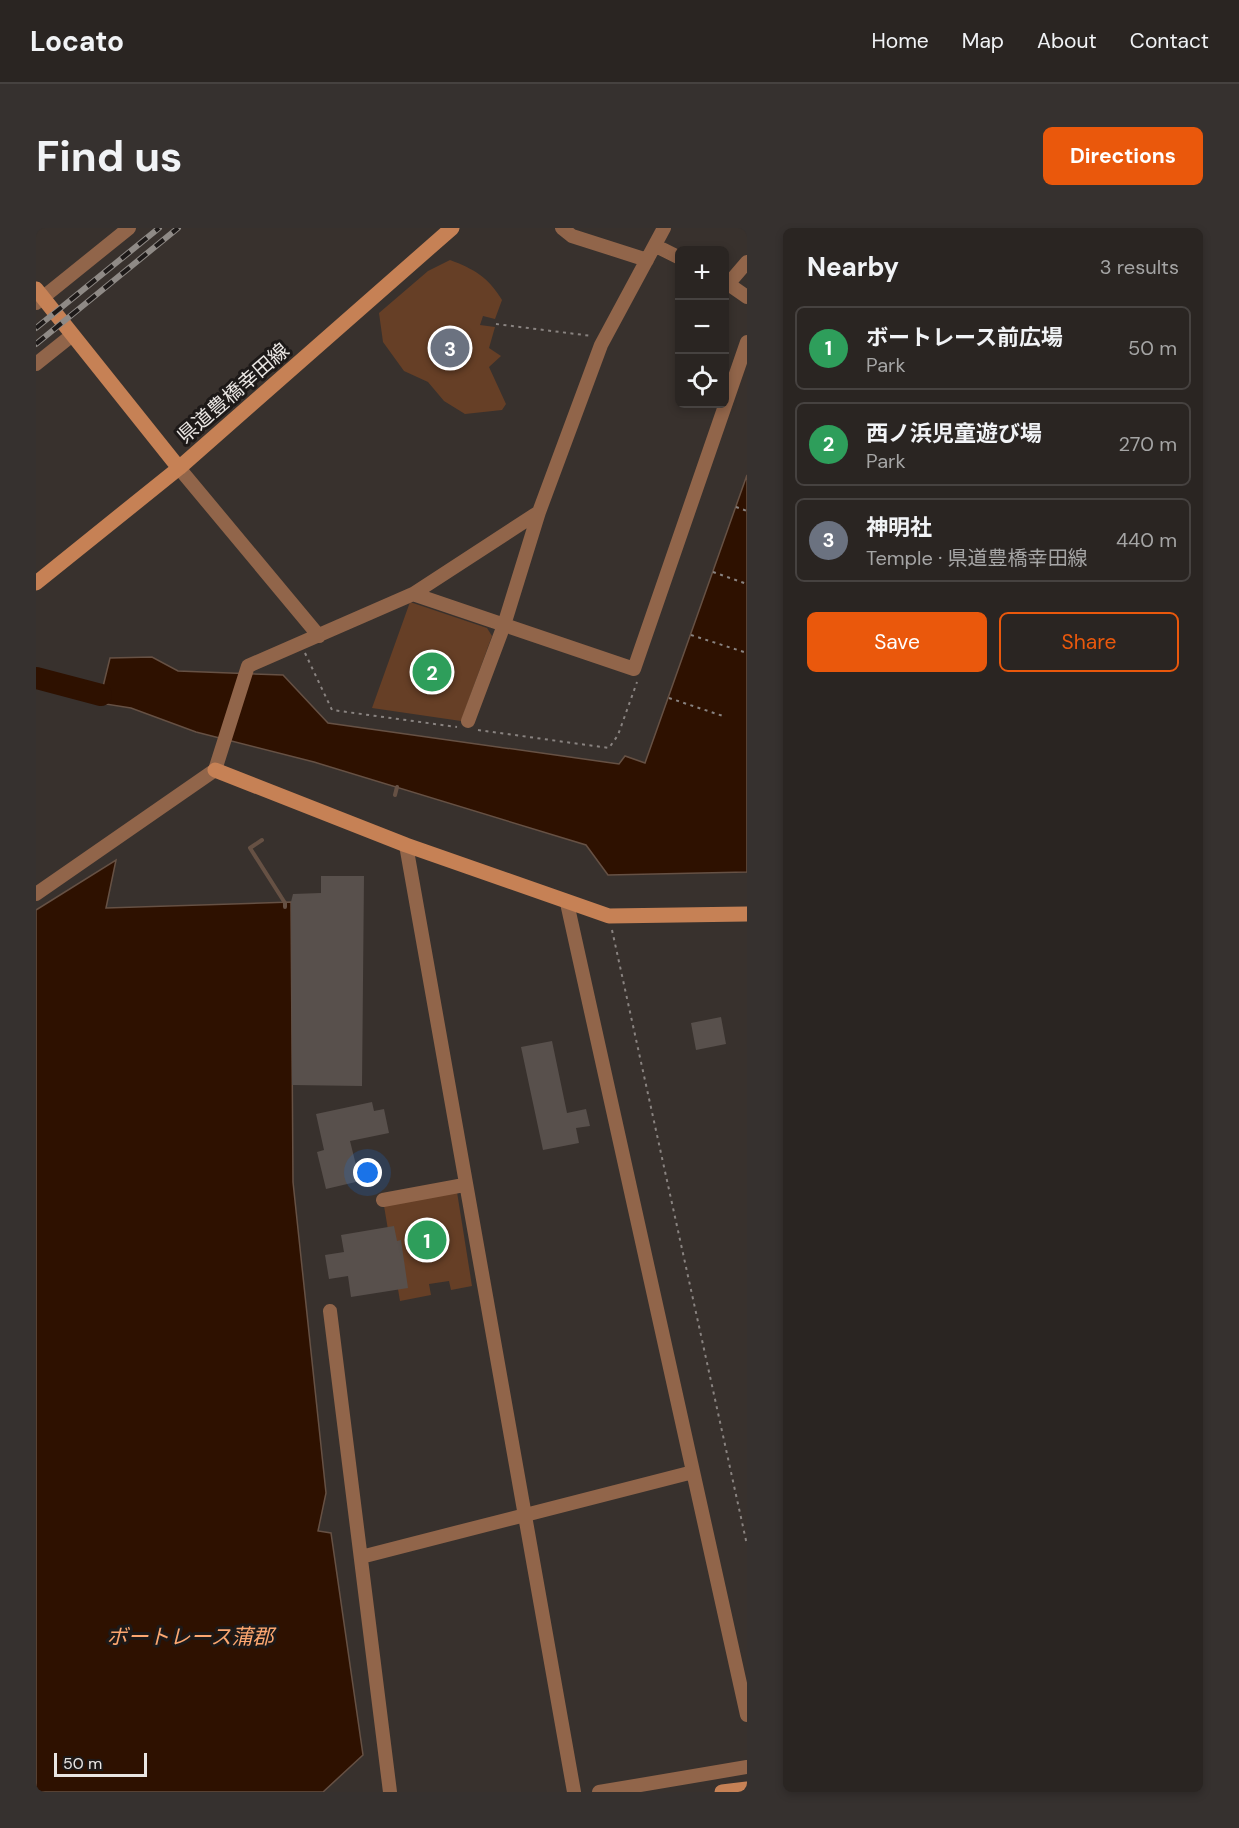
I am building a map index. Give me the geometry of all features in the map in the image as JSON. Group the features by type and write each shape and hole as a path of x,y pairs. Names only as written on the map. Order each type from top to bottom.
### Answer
{"street":[{"path":"129,228 38,297 319,636"},
{"name":"県道豊橋幸田線","path":"36,583 179,468 452,228"},
{"path":"562,228 572,236 647,260"},
{"path":"466,726 504,625 539,512 605,338 664,228"},
{"path":"656,246 675,256"},
{"path":"729,280 747,262"},
{"path":"729,284 747,297"},
{"path":"36,364 71,336"},
{"path":"413,594 633,669 747,342"},
{"path":"36,894 215,770 248,666 302,645 413,594 539,512"},
{"path":"215,770 406,845 609,916 747,914"},
{"path":"406,845 522,1514 574,1792"},
{"path":"567,903 747,1715"},
{"path":"383,1200 464,1185"},
{"path":"330,1311 390,1792"},
{"path":"361,1557 693,1472"},
{"path":"599,1792 747,1767"},
{"path":"722,1792 747,1789"}],"path":[{"path":"496,324 605,338"},
{"path":"736,507 747,512"},
{"path":"713,572 747,584"},
{"path":"691,635 744,652"},
{"path":"302,645 332,710 466,726 609,748 618,735 638,680"},
{"path":"669,698 723,716"},
{"path":"609,916 747,1545"}],"shaded area":[{"path":"450,260 480,275 502,300 495,319 483,316 480,325 495,327 489,348 501,356 489,367 506,404 502,410 465,414 444,401 428,382 404,371 383,342 379,313 428,271"},
{"path":"410,602 487,628 492,636 461,721 372,708"},
{"path":"457,1192 472,1286 451,1290 449,1281 429,1284 431,1295 400,1301 383,1200"}],"water":[{"path":"747,475 747,872 608,875 586,845 314,762 196,732 131,708 99,703 110,658 152,657 178,671 283,675 328,723 619,764 625,756 645,763"},
{"name":"ボートレース蒲郡","path":"116,860 106,908 291,902 293,1182 326,1493 318,1531 331,1533 363,1755 323,1792 36,1792 36,910"}],"building":[{"path":"446,341 457,344 454,355 444,352"},
{"path":"321,876 364,876 362,1086 292,1085 291,902 293,894 321,893"},
{"path":"721,1017 726,1044 696,1050 691,1023"},
{"path":"552,1041 567,1113 586,1109 590,1126 576,1128 579,1143 543,1150 521,1047"},
{"path":"372,1102 374,1111 384,1109 389,1133 350,1141 360,1181 326,1189 317,1152 324,1150 316,1114"},
{"path":"394,1226 397,1241 401,1240 408,1288 351,1297 348,1276 329,1279 325,1255 344,1252 341,1235"}],"waterway":[{"path":"36,678 101,695"},
{"path":"395,795 397,787"},
{"path":"262,840 250,848 285,903 285,907"}],"railway":[{"path":"36,328 159,228"},
{"path":"36,344 178,228"}],"place":[{"name":"神明社","path":"450,348"},
{"name":"西ノ浜児童遊び場","path":"432,672"},
{"name":"ボートレース前広場","path":"427,1240"}]}
